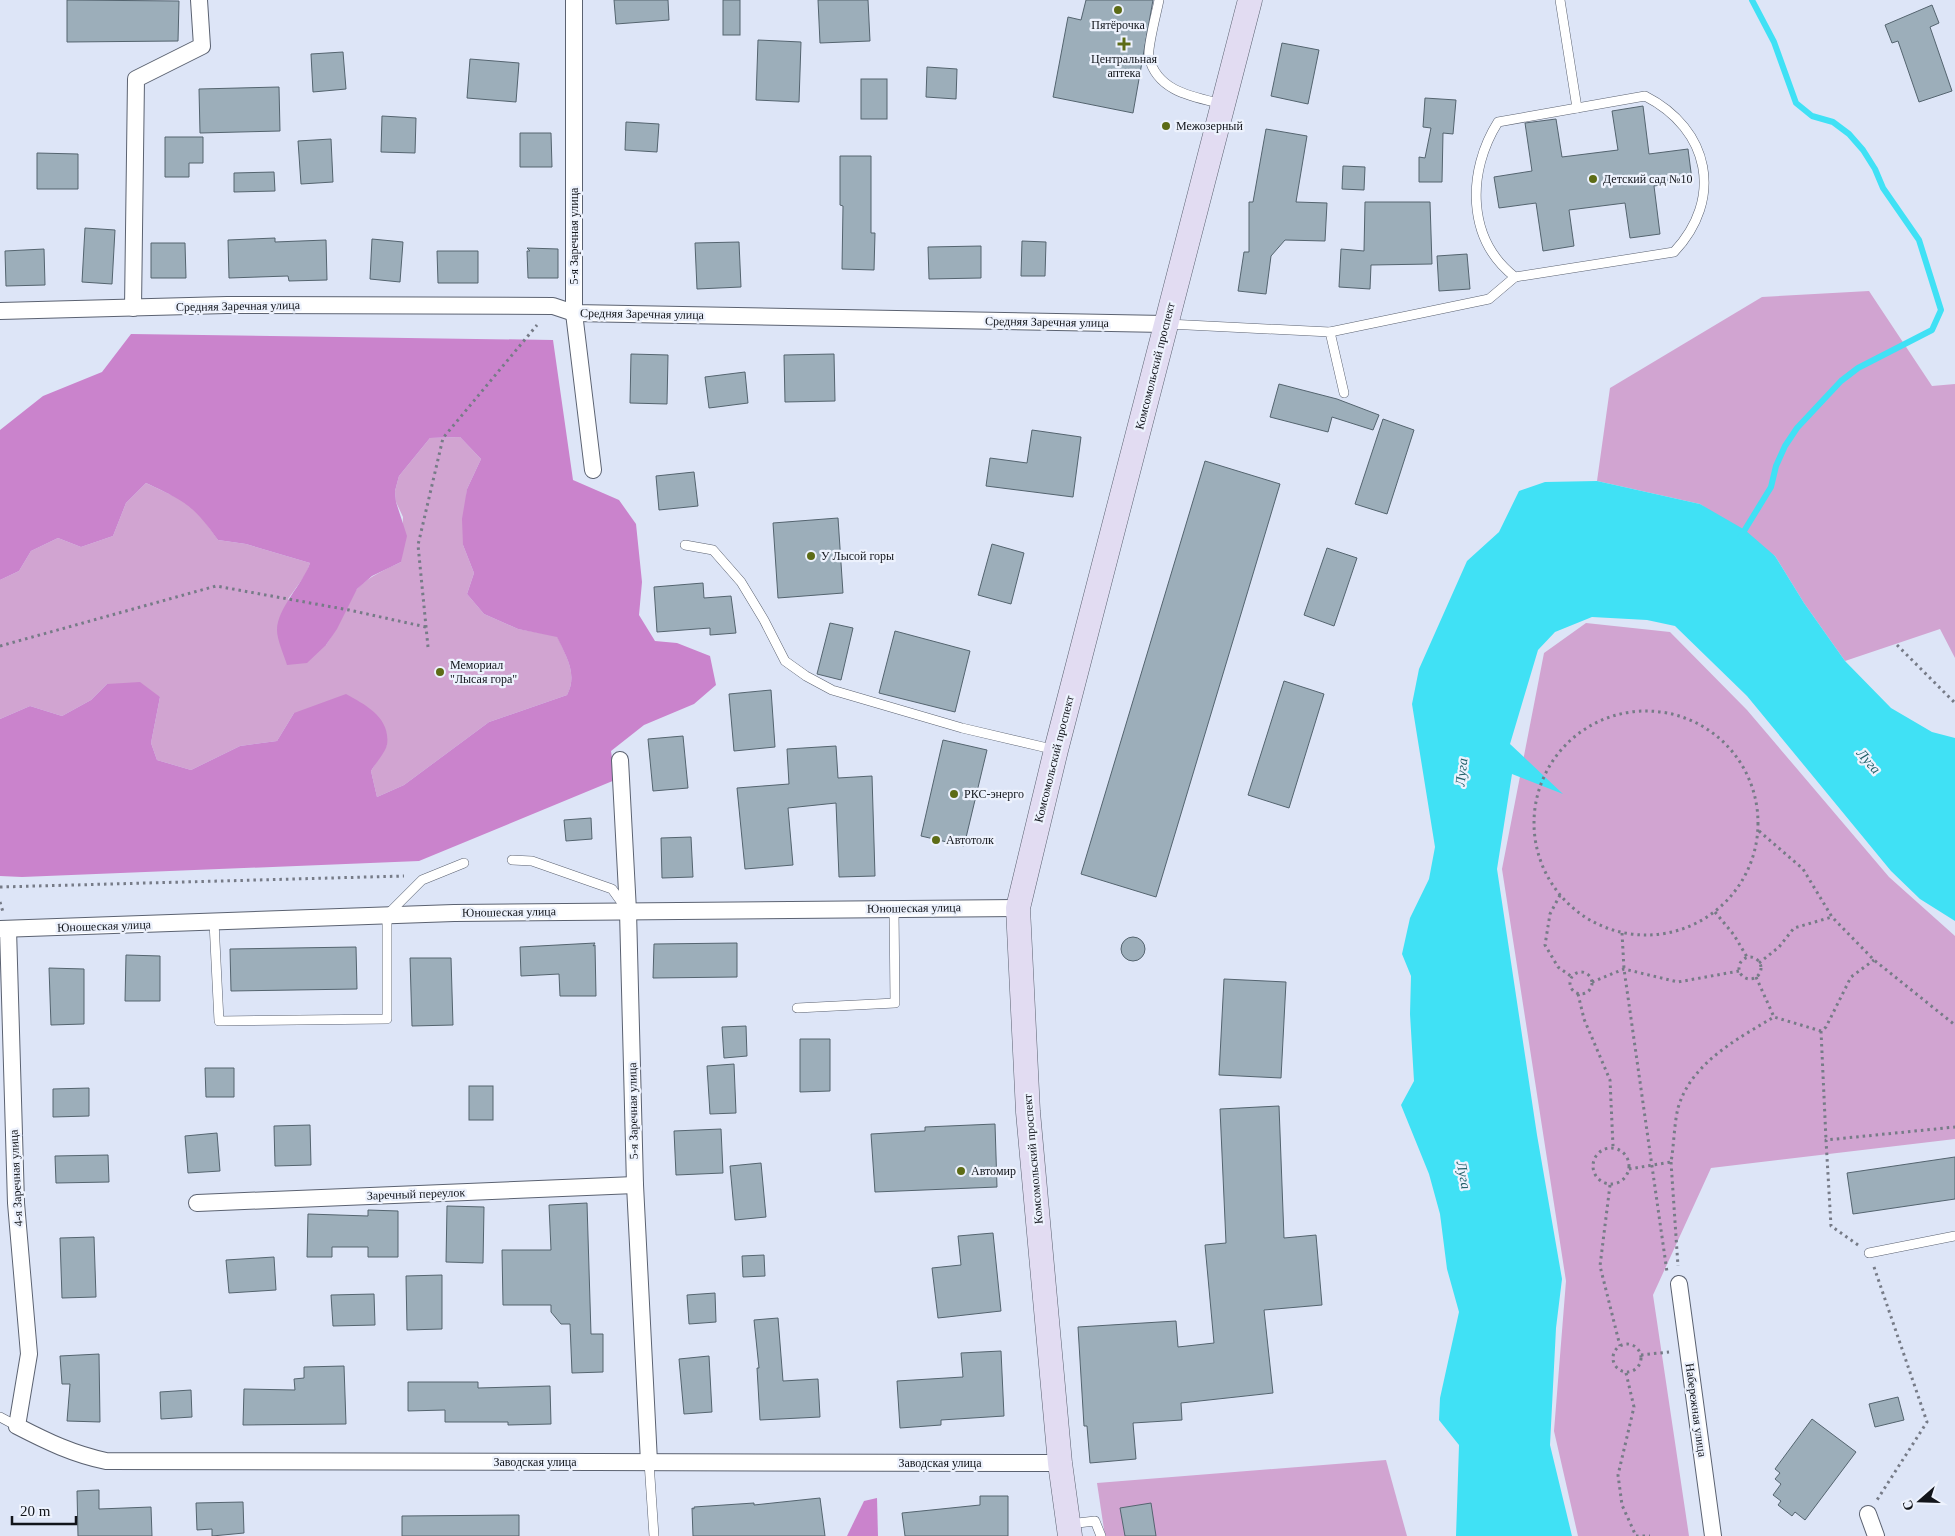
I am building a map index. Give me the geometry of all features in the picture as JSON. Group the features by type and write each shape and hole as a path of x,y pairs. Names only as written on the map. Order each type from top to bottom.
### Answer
{"main road":[{"name":"Комсомольский проспект","path":"1070,1530 1060,1463 1028,1112 1018,908 1056,750 1250,0"}],"street":[{"path":"133,308 136,79 202,46 198,0"},
{"name":"5-я Заречная улица","path":"574,0 574,313 592,470"},
{"name":"Средняя Заречная улица","path":"0,311 227,306 553,306 574,313 1165,324"},
{"name":"5-я Заречная улица","path":"620,760 628,911 635,1185 649,1462"},
{"name":"Юношеская улица","path":"4,929 386,915 1018,908"},
{"name":"4-я Заречная улица","path":"4,929 16,1203 29,1354 17,1426"},
{"name":"Заречный переулок","path":"197,1203 635,1185"},
{"name":"Набережная улица","path":"1679,1284 1713,1536"},
{"name":"Заводская улица","path":"17,1426 76,1455 106,1462 1060,1463"},
{"path":"1868,1514 1876,1536"}],"lane":[{"path":"1159,0 1148,56 1157,75 1169,87 1185,95 1223,104"},
{"path":"1560,0 1577,108"},
{"path":"1165,324 1330,332 1488,299 1515,277 1674,252 1684,241 1699,214 1704,184 1699,153 1693,138 1673,113 1645,96 1498,122 1482,152 1475,184 1478,219 1491,251 1501,266 1515,277"},
{"path":"1330,332 1344,393"},
{"path":"685,545 713,550 741,582 764,620 785,661 819,683 832,690 879,704 1056,750"},
{"path":"512,860 532,861 612,889 628,911"},
{"path":"214,922 219,1021 387,1019 386,915 422,880 464,863"},
{"path":"796,1008 895,1003 894,908"},
{"path":"1869,1253 1955,1236"},
{"path":"0,1418 17,1426"},
{"path":"649,1462 654,1536"},
{"path":"1070,1530 1095,1521 1100,1536"}],"path":[{"path":"428,647 418,545 443,438 553,306"},
{"path":"0,646 216,586 349,610 426,627"},
{"path":"1897,645 1955,703"},
{"path":"1639,711 1677,715 1711,731 1738,758 1754,792 1759,830 1752,862 1737,890 1715,912 1687,928 1679,930 1655,935 1622,933 1599,925 1560,895 1543,868 1535,837 1535,806 1547,770 1570,740 1602,720 1639,711"},
{"path":"1759,830 1804,869 1832,917 1874,960 1955,1025"},
{"path":"0,887 403,875 422,880"},
{"path":"1560,895 1550,914 1545,945 1558,968 1572,977"},
{"path":"1715,912 1734,935 1747,957"},
{"path":"1759,963 1778,947 1794,928 1832,917"},
{"path":"1622,933 1624,969 1654,1165 1667,1273"},
{"path":"1747,957 1755,958 1759,963 1761,968 1756,977 1746,979 1739,971 1740,962 1747,957"},
{"path":"1868,1514 1927,1422 1869,1253 1831,1226 1822,1031 1826,1027 1851,977 1874,960"},
{"path":"1578,994 1588,992 1592,982 1624,969 1678,982 1739,971"},
{"path":"1592,982 1589,976 1579,972 1572,977 1570,986 1578,994 1584,1019 1610,1080 1613,1146"},
{"path":"1756,977 1774,1017"},
{"path":"1679,1284 1671,1162 1678,1108 1690,1084 1709,1061 1729,1044 1774,1017 1814,1027 1822,1031"},
{"path":"1826,1140 1955,1127"},
{"path":"1613,1146 1625,1152 1629,1160 1629,1169 1625,1177 1610,1185 1596,1178 1592,1162 1602,1149 1613,1146"},
{"path":"1629,1169 1671,1162"},
{"path":"1610,1185 1600,1266 1620,1346"},
{"path":"1629,1344 1638,1348 1641,1355 1641,1362 1636,1370 1626,1373 1618,1370 1614,1364 1614,1354 1620,1346 1629,1344"},
{"path":"1641,1355 1677,1351"},
{"path":"1626,1373 1634,1407 1618,1475 1622,1505 1636,1536 1650,1536"}],"shaded area":[{"path":"1869,291 1932,386 1955,384 1955,658 1940,629 1845,661 1804,603 1775,556 1700,504 1597,481 1610,388 1762,297"},
{"path":"131,334 553,340 573,480 619,500 636,524 642,582 639,615 655,641 677,643 710,656 716,685 694,704 644,725 611,751 615,780 419,861 22,877 0,876 0,719 30,706 62,716 91,700 107,684 140,682 160,697 151,743 157,760 191,770 240,746 277,741 294,713 346,694 369,708 385,727 387,745 371,771 377,797 404,785 489,722 567,695 570,687 570,665 557,637 518,629 484,614 467,594 474,573 463,545 462,519 467,489 481,459 460,437 430,438 399,476 395,491 396,502 407,536 401,562 372,576 357,589 337,629 326,645 307,663 287,665 279,643 277,630 281,613 310,563 246,544 218,540 187,505 146,483 126,503 113,536 81,547 58,538 31,551 19,571 0,580 0,430 43,396 102,372"},
{"path":"460,437 481,459 467,489 463,545 474,573 467,594 484,614 518,629 557,636 570,665 571,680 567,695 489,722 404,785 377,797 371,771 387,745 294,713 277,741 240,746 191,770 157,760 151,743 160,697 107,684 91,700 62,716 30,706 0,719 0,580 19,571 31,551 58,538 81,547 113,536 126,503 146,483 186,502 198,512 218,540 246,544 310,563 306,574 288,599 326,645 350,599 358,588 373,576 401,562 403,517 396,502 395,491 399,476 430,438"},
{"path":"1586,623 1670,632 1747,710 1889,877 1955,936 1955,1139 1711,1168 1653,1295 1689,1536 1578,1536 1554,1431 1566,1281 1502,869 1544,653"},
{"path":"1386,1460 1407,1536 1105,1536 1097,1483"},
{"path":"877,1498 878,1536 847,1536 864,1501"}],"water":[{"name":"Луга","path":"1597,481 1700,504 1745,530 1775,556 1804,603 1845,661 1891,708 1932,732 1955,738 1955,921 1920,899 1891,871 1747,696 1675,626 1647,620 1592,617 1555,632 1538,650 1510,744 1563,794 1512,774 1497,869 1537,1135 1562,1279 1556,1328 1550,1445 1572,1536 1456,1536 1459,1445 1439,1420 1440,1398 1459,1312 1447,1269 1440,1214 1429,1174 1401,1105 1414,1081 1410,1014 1411,976 1402,954 1410,918 1429,879 1435,847 1412,704 1419,669 1467,561 1499,532 1519,491 1545,482"}],"building":[{"path":"67,0 179,1 178,41 67,42"},
{"path":"614,0 668,0 669,20 616,24"},
{"path":"723,0 740,0 740,35 723,35"},
{"path":"818,0 868,0 870,41 820,43"},
{"path":"1086,0 1153,0 1133,113 1053,97 1068,17 1081,20"},
{"path":"1932,5 1939,23 1930,27 1952,91 1919,102 1898,41 1892,43 1885,25"},
{"path":"758,40 801,42 799,102 756,100"},
{"path":"1282,43 1319,50 1308,104 1271,96"},
{"path":"343,52 346,89 313,92 311,54"},
{"path":"470,59 519,63 516,102 467,98"},
{"path":"927,67 957,69 956,99 926,97"},
{"path":"861,79 887,79 887,119 861,119"},
{"path":"279,87 280,131 200,133 199,89"},
{"path":"1425,98 1456,100 1453,134 1443,133 1442,182 1419,182 1419,157 1425,158 1431,128 1423,127"},
{"name":"Детский сад №10","path":"1643,106 1649,154 1688,149 1692,180 1654,186 1660,234 1630,238 1625,203 1569,210 1574,246 1543,251 1536,203 1499,208 1494,177 1532,171 1525,123 1556,119 1562,157 1618,150 1612,111"},
{"path":"382,116 416,118 415,153 381,152"},
{"path":"626,122 659,124 657,152 625,150"},
{"path":"1266,129 1307,136 1296,202 1327,203 1325,241 1285,240 1271,256 1266,294 1238,291 1244,252 1249,252 1249,202 1253,202"},
{"path":"520,133 551,133 552,167 520,167"},
{"path":"165,137 203,137 203,163 189,163 189,177 165,177"},
{"path":"331,139 333,182 301,184 298,141"},
{"path":"37,153 78,154 78,189 37,189"},
{"path":"840,156 871,156 871,233 875,233 874,270 842,269 843,206 840,205"},
{"path":"1343,166 1365,167 1364,190 1342,189"},
{"path":"274,172 275,191 234,192 234,173"},
{"path":"1365,202 1430,202 1432,264 1371,265 1370,289 1339,287 1341,249 1364,251"},
{"path":"85,228 115,230 112,284 82,282"},
{"path":"275,238 275,242 326,240 327,280 289,281 288,276 229,278 228,240"},
{"path":"372,239 403,242 400,282 370,279"},
{"path":"1022,241 1046,242 1045,276 1021,276"},
{"path":"739,242 741,287 697,289 695,243"},
{"path":"151,243 185,243 186,278 151,278"},
{"path":"981,246 981,278 929,279 928,247"},
{"path":"527,248 558,249 558,278 528,278 527,251 530,251"},
{"path":"44,249 45,285 6,286 5,251"},
{"path":"437,251 478,251 478,283 438,283"},
{"path":"1467,254 1470,289 1439,291 1437,256"},
{"path":"631,354 668,355 667,404 630,403"},
{"path":"834,354 835,401 785,402 784,355"},
{"path":"745,372 748,403 709,408 705,377"},
{"path":"1279,384 1337,399 1379,415 1373,430 1332,417 1328,432 1270,417"},
{"path":"1383,419 1414,430 1387,514 1355,504"},
{"path":"1032,430 1081,437 1073,497 986,486 990,458 1027,463"},
{"path":"1205,461 1280,484 1156,897 1081,874"},
{"path":"694,472 698,506 659,510 656,476"},
{"path":"838,518 843,593 778,598 773,523"},
{"path":"992,544 1024,553 1011,604 978,595"},
{"path":"1327,548 1357,558 1334,626 1304,615"},
{"path":"703,583 704,598 731,596 736,633 710,635 710,628 657,632 654,587"},
{"path":"830,623 853,628 841,680 817,674"},
{"path":"895,631 970,651 955,712 879,693"},
{"path":"1284,681 1324,694 1289,808 1248,795"},
{"path":"771,690 775,747 734,751 729,694"},
{"path":"683,736 688,788 653,791 648,739"},
{"path":"943,740 987,750 964,846 921,836"},
{"path":"836,746 838,778 872,776 875,876 839,877 836,803 788,808 793,865 745,869 737,788 789,784 787,749"},
{"path":"591,818 592,839 566,841 564,820"},
{"path":"691,837 693,877 662,878 661,838"},
{"path":"1133,937 1138,938 1144,944 1144,954 1138,960 1133,961 1128,960 1122,954 1121,949 1122,944 1128,938"},
{"path":"595,943 593,946 595,945 596,996 560,996 559,974 521,976 520,947"},
{"path":"737,943 737,977 653,978 654,944"},
{"path":"356,947 357,989 231,991 230,949"},
{"path":"126,955 160,956 160,1001 125,1001"},
{"path":"410,958 451,958 453,1025 412,1026"},
{"path":"49,968 84,969 84,1024 51,1025"},
{"path":"1224,979 1286,982 1281,1078 1219,1075"},
{"path":"746,1026 747,1056 724,1058 722,1027"},
{"path":"800,1039 830,1039 830,1091 800,1092"},
{"path":"734,1064 736,1113 710,1114 707,1066"},
{"path":"205,1068 234,1068 234,1097 206,1097"},
{"path":"469,1086 493,1086 493,1120 469,1120"},
{"path":"89,1088 89,1116 53,1117 53,1089"},
{"path":"1279,1106 1284,1238 1316,1235 1322,1305 1264,1310 1273,1393 1181,1403 1182,1420 1133,1423 1136,1459 1090,1463 1087,1426 1084,1426 1078,1327 1176,1321 1178,1347 1214,1343 1205,1245 1226,1243 1220,1109"},
{"path":"995,1124 997,1187 875,1192 871,1134 925,1131 925,1127"},
{"path":"310,1125 311,1165 275,1166 274,1126"},
{"path":"721,1129 723,1173 676,1175 674,1131"},
{"path":"217,1133 220,1171 188,1173 185,1136"},
{"path":"108,1155 109,1182 56,1183 55,1156"},
{"path":"1955,1157 1955,1199 1853,1214 1847,1173"},
{"path":"761,1163 766,1217 735,1220 730,1166"},
{"path":"587,1203 591,1334 603,1334 603,1372 572,1373 570,1324 561,1324 551,1312 551,1305 503,1305 502,1250 551,1250 549,1205"},
{"path":"447,1206 484,1207 483,1263 446,1262"},
{"path":"368,1210 398,1211 398,1257 368,1257 368,1247 332,1247 332,1257 307,1257 308,1214 368,1216"},
{"path":"993,1233 1001,1311 938,1318 932,1268 961,1265 958,1236"},
{"path":"94,1237 96,1297 62,1298 60,1238"},
{"path":"764,1255 765,1276 743,1277 742,1256"},
{"path":"274,1257 276,1290 229,1293 226,1260"},
{"path":"442,1275 442,1329 407,1330 406,1276"},
{"path":"715,1293 716,1322 689,1324 687,1295"},
{"path":"374,1294 375,1325 333,1326 331,1295"},
{"path":"778,1318 783,1381 818,1379 820,1417 760,1420 757,1368 759,1368 754,1320"},
{"path":"1001,1351 1004,1416 941,1420 941,1425 900,1428 897,1381 963,1377 961,1353"},
{"path":"99,1354 100,1422 67,1421 70,1384 62,1384 60,1356"},
{"path":"709,1356 712,1412 684,1414 679,1359"},
{"path":"344,1366 346,1424 243,1425 244,1389 295,1390 294,1379 304,1378 304,1367"},
{"path":"408,1382 478,1382 478,1388 550,1386 551,1424 508,1425 508,1422 445,1422 445,1410 408,1411"},
{"path":"191,1390 192,1417 161,1419 160,1392"},
{"path":"1898,1397 1904,1420 1875,1427 1869,1404"},
{"path":"1812,1419 1856,1452 1805,1520 1795,1512 1792,1516 1778,1505 1781,1501 1773,1495 1781,1484 1775,1479 1780,1473 1775,1469"},
{"path":"99,1490 99,1509 151,1507 152,1536 78,1536 77,1491"},
{"path":"980,1496 1008,1496 1008,1536 905,1536 902,1513 980,1505"},
{"path":"820,1498 825,1536 693,1536 692,1508 694,1509 694,1507 754,1503 754,1505"},
{"path":"243,1502 244,1533 212,1536 212,1529 197,1530 196,1503"},
{"path":"1151,1503 1156,1536 1125,1536 1120,1508"},
{"path":"519,1515 519,1536 402,1536 402,1516"}],"waterway":[{"path":"1741,536 1771,487 1776,466 1785,446 1797,428 1841,381 1858,368 1932,330 1941,310 1919,240 1883,188 1875,169 1863,150 1849,134 1833,122 1812,116 1796,103 1774,42 1752,0"}],"place":[{"name":"Пятёрочка","path":"1118,10"},
{"name":"Центральная аптека","path":"1124,44"},
{"name":"Межозерный","path":"1166,126"},
{"name":"Детский сад №10","path":"1593,179"},
{"name":"У Лысой горы","path":"811,556"},
{"name":"Мемориал \"Лысая гора\"","path":"440,672"},
{"name":"РКС-энерго","path":"954,794"},
{"name":"Автотолк","path":"936,840"},
{"name":"Автомир","path":"961,1171"}]}
